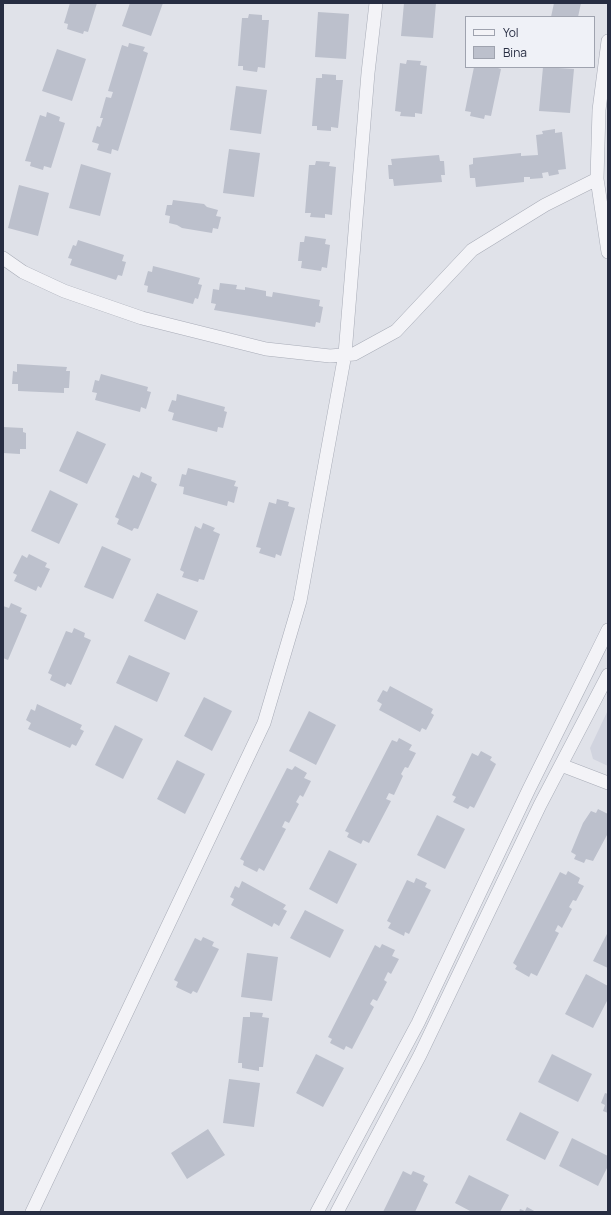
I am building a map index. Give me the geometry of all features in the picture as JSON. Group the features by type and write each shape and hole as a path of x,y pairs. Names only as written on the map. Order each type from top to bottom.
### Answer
{"street":[{"path":"32,1212 264,723 300,602 345,354 368,74 376,3"},
{"path":"608,41 599,110 597,179 608,252"},
{"path":"3,258 23,272 64,291 142,318 266,349 330,356 354,354 396,331 472,250 544,205 597,179"},
{"path":"317,1212 418,1023 529,789 608,630"},
{"path":"337,1212 420,1055 540,805 608,676"},
{"path":"561,765 608,783"}],"shaded area":[{"path":"608,710 608,766 593,759 590,748"}],"building":[{"path":"70,3 97,3 88,32 84,31 83,34 67,29 68,24 64,23"},
{"path":"130,3 163,3 151,36 122,26"},
{"path":"404,3 436,3 433,38 401,36"},
{"path":"554,3 581,3 578,16 551,16"},
{"path":"318,12 349,14 346,59 315,57"},
{"path":"249,14 262,15 262,20 269,20 265,68 258,67 257,72 243,70 243,66 238,66 242,18 248,18"},
{"path":"129,43 145,47 143,51 148,53 118,151 112,149 111,154 97,150 99,144 92,142 97,126 100,127 103,118 100,118 106,97 111,98 113,92 108,91 122,45 128,47"},
{"path":"57,49 86,59 72,101 42,91"},
{"path":"407,60 421,61 420,65 427,66 422,114 415,113 415,117 400,116 401,112 395,111 400,63 406,64"},
{"path":"474,68 501,69 491,116 485,115 484,119 470,116 471,112 465,111"},
{"path":"543,68 574,69 570,113 539,111"},
{"path":"322,74 336,75 336,80 343,80 338,128 331,127 331,131 317,130 317,126 312,126 316,78 322,78"},
{"path":"236,86 267,90 261,134 230,130"},
{"path":"47,112 60,117 59,121 65,123 51,168 44,166 43,170 30,166 31,162 25,161 40,115 46,117"},
{"path":"555,129 555,133 562,132 566,169 558,170 559,174 549,176 548,172 542,173 543,178 530,179 530,177 524,177 524,182 476,187 475,178 470,178 469,165 473,164 473,158 521,153 521,156 538,155 536,135 543,134 542,131"},
{"path":"229,149 260,153 254,197 223,193"},
{"path":"439,155 440,161 444,161 445,175 441,175 442,182 394,186 393,179 389,179 388,165 392,165 391,159"},
{"path":"316,161 330,162 329,166 336,167 332,215 325,214 325,218 310,217 311,213 305,213 309,165 315,165"},
{"path":"81,164 111,173 100,216 69,208"},
{"path":"19,185 49,193 38,236 8,228"},
{"path":"173,200 204,204 207,207 218,210 216,216 221,217 218,229 213,228 212,233 182,228 169,223 170,216 165,215 167,205 172,205"},
{"path":"305,236 326,239 325,244 330,245 327,268 322,267 321,271 301,268 302,261 298,261 300,242 304,242"},
{"path":"78,240 124,255 122,261 126,262 122,276 118,275 116,280 70,265 72,259 68,258 73,245 76,246"},
{"path":"153,266 200,278 198,284 202,285 198,299 195,298 193,304 147,292 148,286 144,285 148,271 152,272"},
{"path":"220,283 237,285 236,289 245,290 245,287 266,291 266,296 272,297 273,292 320,300 319,306 323,307 320,323 316,322 315,327 214,310 216,304 211,303 213,289 219,290"},
{"path":"17,364 67,367 66,371 70,371 69,388 64,388 64,393 18,391 18,384 12,384 13,371 17,372"},
{"path":"101,374 148,387 147,391 151,392 146,409 141,407 140,412 95,400 97,393 92,392 95,380 99,381"},
{"path":"177,394 225,407 224,411 227,412 223,428 218,427 217,432 172,420 174,413 168,411 172,400 176,401"},
{"path":"3,427 23,428 23,432 26,433 26,449 20,449 20,454 3,453"},
{"path":"77,431 106,444 87,484 59,471"},
{"path":"188,468 236,481 234,486 238,487 234,503 228,501 227,506 183,494 184,487 179,486 182,474 186,475"},
{"path":"141,472 152,477 151,481 157,484 138,529 134,528 132,531 117,524 119,519 115,517 133,475 139,478"},
{"path":"50,490 78,504 59,544 31,531"},
{"path":"277,499 289,502 288,506 295,508 281,556 276,554 275,558 259,553 261,548 256,547 269,502 276,504"},
{"path":"203,523 215,528 213,531 220,534 204,580 199,579 198,582 182,577 184,572 180,570 195,526 201,529"},
{"path":"102,546 131,559 113,599 84,587"},
{"path":"29,554 47,563 45,567 50,569 41,588 38,586 36,591 14,581 17,575 13,573 22,555 27,558"},
{"path":"157,593 198,611 185,640 144,621"},
{"path":"11,603 22,608 20,612 27,615 8,660 3,658 3,606 9,608"},
{"path":"74,628 85,633 84,637 91,640 71,685 67,683 65,687 50,680 52,675 48,673 66,631 72,633"},
{"path":"129,655 170,673 157,702 116,683"},
{"path":"390,686 433,709 431,713 434,715 426,730 422,728 420,732 379,710 382,704 377,701 383,690 387,692"},
{"path":"204,697 232,711 212,751 184,736"},
{"path":"37,704 82,725 80,729 84,731 76,746 72,744 70,748 28,729 31,723 26,720 31,709 35,711"},
{"path":"309,711 336,725 316,765 289,751"},
{"path":"115,725 143,739 123,779 95,765"},
{"path":"399,738 412,745 409,750 416,753 408,768 405,767 401,774 403,776 394,795 389,793 386,799 391,801 369,843 363,840 361,844 347,837 349,833 345,831 392,740 397,742"},
{"path":"481,751 492,757 490,760 496,764 474,808 470,806 468,809 453,802 456,797 452,795 472,753 478,756"},
{"path":"177,760 205,774 185,814 157,799"},
{"path":"295,766 307,773 304,778 311,781 303,797 300,795 296,802 299,804 289,823 285,821 282,827 286,829 264,871 259,868 257,872 243,865 244,861 240,859 287,768 292,770"},
{"path":"598,809 608,814 607,835 593,861 586,859 584,863 574,859 576,855 571,852 583,823 591,811 596,813"},
{"path":"437,815 465,829 445,869 417,855"},
{"path":"329,850 357,864 337,904 309,889"},
{"path":"568,871 580,878 578,883 584,886 576,901 573,900 569,907 572,909 562,928 558,925 555,931 559,933 537,976 531,973 529,977 515,969 517,966 513,963 560,872 566,875"},
{"path":"416,878 427,883 425,887 431,890 409,934 405,932 404,936 388,928 391,923 387,921 407,880 414,883"},
{"path":"242,881 286,905 283,909 287,911 279,926 274,923 272,927 231,905 234,899 230,897 235,886 239,888"},
{"path":"305,910 344,930 330,958 290,938"},
{"path":"608,932 608,968 593,961"},
{"path":"203,937 214,942 212,946 219,949 197,993 193,991 191,994 176,987 178,982 174,980 195,938 201,941"},
{"path":"382,944 395,950 392,956 399,959 391,974 388,972 384,980 387,982 377,1001 373,999 370,1004 374,1007 352,1049 346,1046 344,1050 330,1043 332,1039 328,1037 375,945 380,948"},
{"path":"247,953 278,957 272,1001 241,997"},
{"path":"586,974 608,986 608,999 593,1028 565,1014"},
{"path":"250,1012 263,1013 262,1017 269,1018 263,1067 259,1067 259,1071 242,1068 242,1063 238,1063 243,1017 250,1017"},
{"path":"316,1054 344,1068 323,1107 296,1093"},
{"path":"552,1054 592,1074 578,1102 538,1082"},
{"path":"229,1079 260,1083 254,1127 223,1123"},
{"path":"605,1093 608,1094 608,1113 603,1111 605,1105 601,1103"},
{"path":"520,1112 559,1132 545,1160 506,1140"},
{"path":"208,1129 225,1155 187,1179 171,1153"},
{"path":"572,1138 608,1156 608,1166 598,1186 559,1166"},
{"path":"403,1171 411,1175 413,1171 425,1176 423,1181 428,1184 415,1212 383,1212"},
{"path":"469,1175 509,1195 500,1212 472,1212 455,1203"},
{"path":"527,1207 536,1212 519,1212 520,1209 525,1211"}]}
